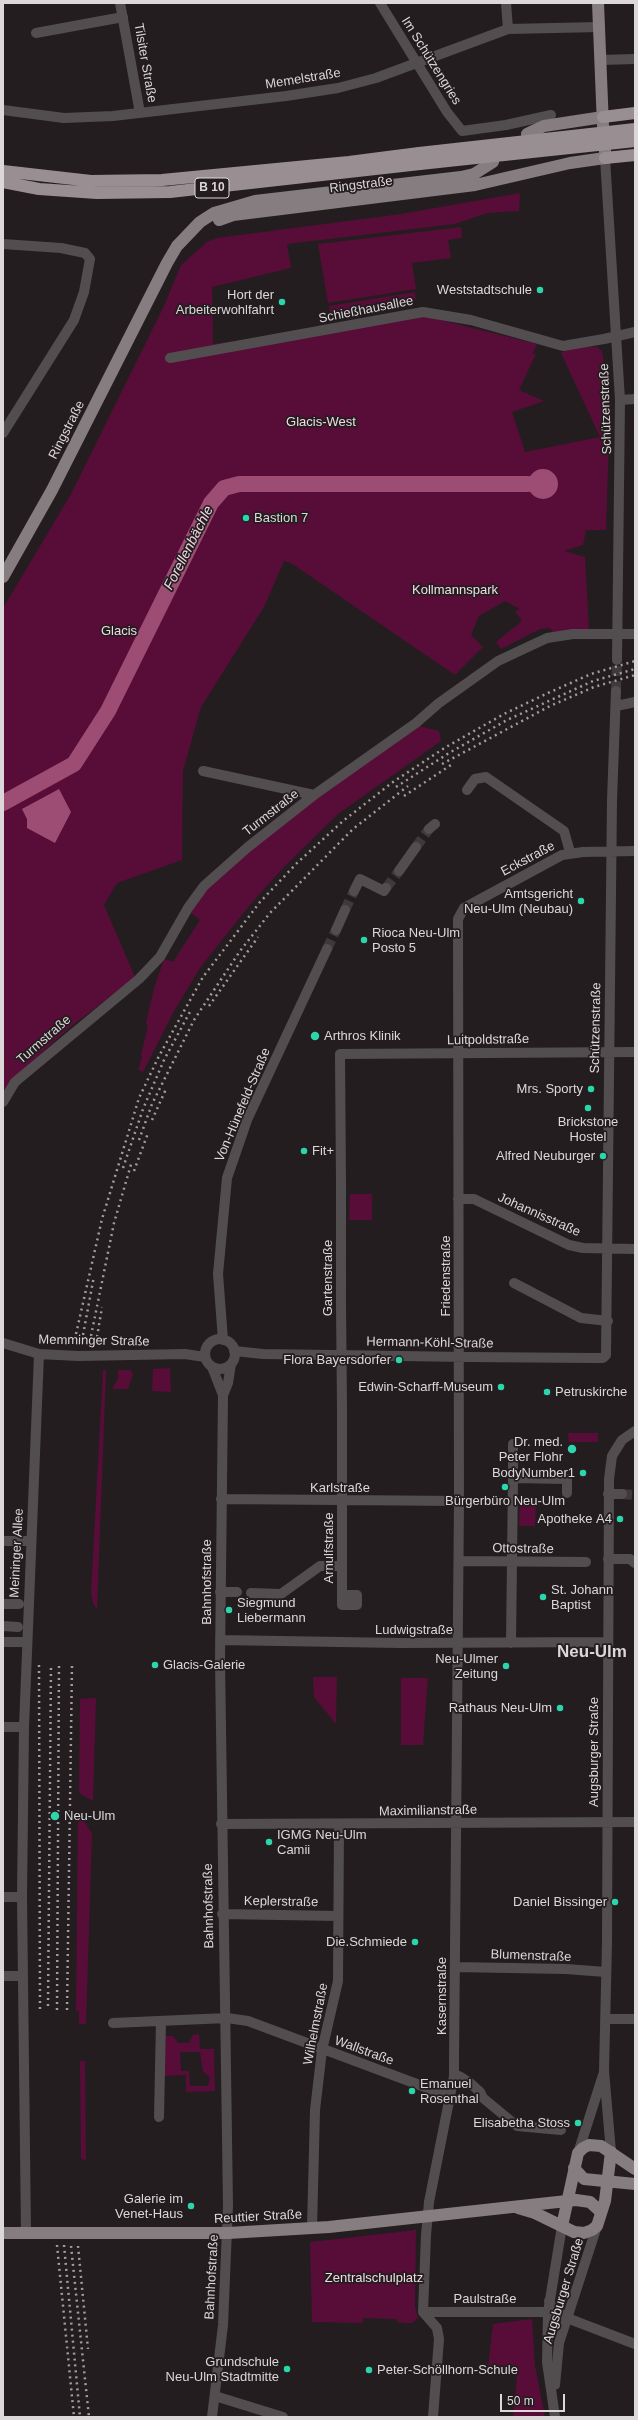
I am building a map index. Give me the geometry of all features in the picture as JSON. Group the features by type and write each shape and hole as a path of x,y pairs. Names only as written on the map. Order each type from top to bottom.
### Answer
{"highway":[{"path":"603,122 635,113"},
{"name":"B 10","path":"3,182 39,189 97,193 170,192 635,129"},
{"name":"B 10","path":"3,171 91,181 162,180 635,141"},
{"path":"605,154 635,155"}],"main road":[{"path":"527,134 544,126 603,122 598,3"},
{"name":"Ringstraße","path":"152,293 176,257 194,237 208,224 233,215 475,185 605,154"},
{"name":"Ringstraße","path":"5,569 52,490 177,246 190,231 214,213 233,206 262,200 461,177 474,174 493,162"},
{"path":"611,2152 608,2181 597,2226 588,2233 579,2233 562,2226 578,2153 589,2145 601,2146 611,2152 635,2169"},
{"path":"574,2168 584,2179 635,2184"},
{"path":"567,2200 590,2202 601,2212"},
{"name":"Reuttier Straße","path":"3,2233 228,2233 312,2228 567,2200"},
{"name":"Reuttier Straße","path":"513,2206 535,2213 562,2226"}],"street":[{"name":"Tilsiter Straße","path":"120,3 140,113"},
{"name":"Im Schützengries","path":"381,3 447,112 462,131 506,125 551,115"},
{"path":"506,3 508,29"},
{"name":"Tilsiter Straße","path":"36,33 123,17"},
{"name":"Memelstraße","path":"3,110 64,118 140,113 286,96 338,88 376,78 419,64 508,29 600,27"},
{"path":"600,60 635,59"},
{"name":"Schützenstraße","path":"605,154 620,400 617,660"},
{"path":"3,244 61,248 88,254 90,259 88,278 74,320 3,433"},
{"name":"Schießhausallee","path":"170,358 423,312 471,320 563,346 616,337 635,332"},
{"path":"620,400 635,399"},
{"name":"Turmstraße","path":"3,1102 14,1082 139,979 160,957 188,908 204,886 248,847 314,795 416,723 439,704 498,661 548,638 573,634 635,634"},
{"name":"Schützenstraße","path":"596,1358 603,1358 607,1354 608,1321 609,1051 616,691"},
{"path":"616,706 635,702"},
{"path":"203,771 314,795"},
{"path":"467,790 475,779 486,777 564,831 570,852"},
{"path":"399,871 416,847"},
{"name":"Eckstraße","path":"458,1053 458,922 464,908 570,852 635,851"},
{"path":"354,891 360,878 384,891 386,888"},
{"path":"336,930 345,910"},
{"name":"Von-Hünefeld-Straße","path":"221,1340 218,1274 227,1178 247,1120 327,949"},
{"name":"Luitpoldstraße","path":"340,1054 635,1052"},
{"name":"Friedenstraße","path":"458,1053 458,1644"},
{"name":"Gartenstraße","path":"340,1054 342,1501"},
{"name":"Johannisstraße","path":"458,1199 474,1199 563,1242 583,1248 635,1249"},
{"path":"514,1283 581,1318 608,1321"},
{"path":"212,1367 205,1354 210,1343 221,1340 229,1343 233,1358"},
{"name":"Memminger Straße","path":"3,1343 39,1354 78,1356 205,1354"},
{"name":"Meininger Allee","path":"26,2233 22,1976 24,1727 30,1541 39,1354"},
{"name":"Hermann-Köhl-Straße","path":"212,1367 223,1369 233,1358 263,1354 596,1358"},
{"name":"Bahnhofstraße","path":"212,2417 223,2325 228,2233 222,1914 220,1592 223,1395 228,1383 233,1358"},
{"name":"Bahnhofstraße","path":"212,1367 223,1395"},
{"name":"Augsburger Straße","path":"611,2152 604,2071 606,2019 608,1494 612,1456 626,1437 635,1431"},
{"path":"511,1643 510,1561 513,1461"},
{"path":"513,1478 567,1478 567,1493"},
{"path":"608,1494 622,1494"},
{"name":"Karlstraße","path":"221,1499 459,1501"},
{"name":"Arnulfstraße","path":"342,1501 342,1595"},
{"path":"3,1542 30,1541"},
{"path":"608,1559 630,1559 635,1562"},
{"name":"Ottostraße","path":"459,1561 586,1562"},
{"path":"251,1592 281,1594 320,1566 342,1566"},
{"path":"220,1592 237,1592"},
{"path":"3,1604 19,1604"},
{"path":"3,1626 18,1628"},
{"name":"Ludwigstraße","path":"220,1640 458,1644 608,1642"},
{"path":"3,1642 26,1642"},
{"name":"Kasernstraße","path":"423,2312 427,2216 454,2076 458,1644"},
{"path":"3,1727 24,1727"},
{"name":"Maximilianstraße","path":"221,1824 635,1822"},
{"name":"Wilhelmstraße","path":"312,2228 315,2110 322,2050 338,1981 339,1824"},
{"path":"3,1897 22,1897"},
{"name":"Keplerstraße","path":"222,1914 338,1916"},
{"name":"Blumenstraße","path":"455,1967 566,1969 606,1972"},
{"path":"3,1976 22,1976"},
{"name":"Wallstraße","path":"113,2023 224,2018 248,2021 322,2050 449,2096"},
{"path":"606,2019 635,2019"},
{"path":"159,2117 161,2020"},
{"name":"Augsburger Straße","path":"578,2153 604,2071"},
{"path":"454,2076 459,2076 470,2083 480,2092 483,2098 517,2126 561,2130"},
{"name":"Augsburger Straße","path":"555,2414 548,2362 548,2312 562,2226"},
{"name":"Augsburger Straße","path":"555,2414 556,2362 559,2343 597,2226"},
{"path":"549,2301 553,2309 567,2318 635,2344"},
{"path":"423,2312 437,2328 439,2342 433,2417"},
{"name":"Paulstraße","path":"423,2312 548,2312"},
{"path":"215,2396 283,2417"}],"green space":[{"name":"Glacis","path":"520,193 519,211 487,213 455,224 287,244 291,268 212,287 213,344 424,316 537,344 532,354 536,354 519,390 544,401 512,412 525,452 600,437 561,353 571,347 597,347 602,351 612,419 609,435 606,530 586,530 583,545 564,551 585,557 589,630 553,633 550,628 540,629 501,649 496,642 522,621 515,611 520,609 505,601 479,616 471,635 483,647 455,675 291,563 284,561 264,607 201,707 183,771 182,860 117,883 104,905 135,977 69,1028 14,1078 3,1096 3,608 71,494 164,306 181,265 207,242 217,238 401,214"},
{"path":"461,227 462,238 448,240 451,258 412,263 416,289 328,303 318,244"},
{"path":"415,292 416,299 330,313 329,306"},
{"path":"419,726 439,731 441,741 338,814 281,870 249,906 200,968 174,1011 143,1072 138,1069 142,1058 141,1055 148,1026 146,1023 154,988 164,959 173,962 200,920 190,912 210,886 246,852 303,808"},
{"path":"350,1194 372,1194 372,1220 349,1220"},
{"path":"170,1368 171,1392 152,1391 153,1369"},
{"path":"103,1370 106,1370 97,1610 93,1603 91,1592"},
{"path":"118,1370 130,1370 133,1374 128,1389 112,1389 118,1379"},
{"path":"568,1433 598,1433 598,1442 569,1442"},
{"path":"520,1502 536,1502 535,1526 519,1526"},
{"path":"313,1677 337,1677 336,1724 314,1697"},
{"path":"401,1678 428,1678 423,1745 401,1745"},
{"path":"96,1698 93,1801 79,1793 80,1699"},
{"path":"78,1811 92,1834 86,2024 79,2024 79,2011 76,2011"},
{"path":"199,2034 200,2049 214,2049 215,2091 186,2092 186,2075 162,2076 163,2036 173,2036 178,2043 189,2043 193,2035","holes":["180,2052 200,2052 203,2072 210,2077 208,2086 190,2086 189,2071 181,2071"]},
{"path":"80,2061 85,2061 86,2160 81,2159"},
{"name":"Zentralschulplatz","path":"416,2230 415,2307 418,2318 412,2323 398,2322 396,2319 363,2318 363,2323 312,2322 310,2242"},
{"path":"532,2319 535,2366 545,2417 513,2417 518,2366 488,2368 493,2324"}],"shaded area":[{"path":"543,469 549,470 557,478 557,490 549,498 543,499 537,498 529,490 528,484 529,478 537,470"},
{"path":"59,789 71,812 55,843 27,828 27,819 22,809"}],"waterway":[{"name":"Forellenbächle","path":"3,803 74,764 108,711 211,503 224,488 239,484 528,484"}],"tunnel":[{"path":"616,691 617,660"},
{"path":"416,847 429,829"},
{"path":"386,888 399,871"},
{"path":"345,910 354,891"},
{"path":"327,949 336,930"},
{"path":"622,1494 635,1495"}],"railway":[{"path":"76,1334 102,1219 139,1098 159,1056 203,977 260,902 297,863 343,821 393,782 446,747 504,714 548,693 591,674 635,661"},
{"path":"396,787 449,753 507,720 593,681 635,669"},
{"path":"442,764 550,706 594,687 635,675"},
{"path":"404,796 451,765"},
{"path":"139,1140 152,1104 194,1020 240,951 270,913 353,829 408,786"},
{"path":"209,1006 258,937"},
{"path":"123,1168 143,1109 164,1060 191,1010"},
{"path":"152,1120 166,1089"},
{"path":"134,1171 148,1133"},
{"path":"91,1336 114,1223 132,1161"},
{"path":"83,1335 94,1276"},
{"path":"97,1337 102,1307"},
{"path":"39,1665 40,2011"},
{"path":"48,2006 51,1665"},
{"path":"57,2010 59,1665"},
{"path":"67,2010 72,1665"},
{"path":"57,2245 74,2417"},
{"path":"64,2245 80,2417"},
{"path":"71,2246 89,2417"},
{"path":"78,2246 88,2349"}],"place":[{"name":"Weststadtschule","path":"540,290"},
{"name":"Hort der Arbeiterwohlfahrt","path":"282,302"},
{"name":"Bastion 7","path":"246,518"},
{"name":"Amtsgericht Neu-Ulm (Neubau)","path":"581,901"},
{"name":"Rioca Neu-Ulm Posto 5","path":"364,940"},
{"name":"Arthros Klinik","path":"315,1036"},
{"name":"Mrs. Sporty","path":"591,1089"},
{"name":"Brickstone Hostel","path":"588,1108"},
{"name":"Fit+","path":"304,1151"},
{"name":"Alfred Neuburger","path":"603,1156"},
{"name":"Flora Bayersdorfer","path":"399,1360"},
{"name":"Edwin-Scharff-Museum","path":"501,1387"},
{"name":"Petruskirche","path":"547,1392"},
{"name":"Dr. med. Peter Flohr","path":"572,1449"},
{"name":"BodyNumber1","path":"583,1473"},
{"name":"Bürgerbüro Neu-Ulm","path":"505,1487"},
{"name":"Apotheke A4","path":"620,1519"},
{"name":"St. Johann Baptist","path":"543,1597"},
{"name":"Siegmund Liebermann","path":"229,1610"},
{"name":"Glacis-Galerie","path":"155,1665"},
{"name":"Neu-Ulmer Zeitung","path":"506,1666"},
{"name":"Rathaus Neu-Ulm","path":"560,1708"},
{"name":"Neu-Ulm","path":"55,1816"},
{"name":"IGMG Neu-Ulm Camii","path":"269,1842"},
{"name":"Daniel Bissinger","path":"615,1902"},
{"name":"Die.Schmiede","path":"415,1942"},
{"name":"Emanuel Rosenthal","path":"412,2091"},
{"name":"Elisabetha Stoss","path":"578,2123"},
{"name":"Galerie im Venet-Haus","path":"191,2206"},
{"name":"Grundschule Neu-Ulm Stadtmitte","path":"287,2369"},
{"name":"Peter-Schöllhorn-Schule","path":"369,2370"}],"district":[{"name":"Neu-Ulm","path":"592,1652"}],"park label":[{"name":"Glacis-West","path":"321,422"},
{"name":"Kollmannspark","path":"455,590"}]}
